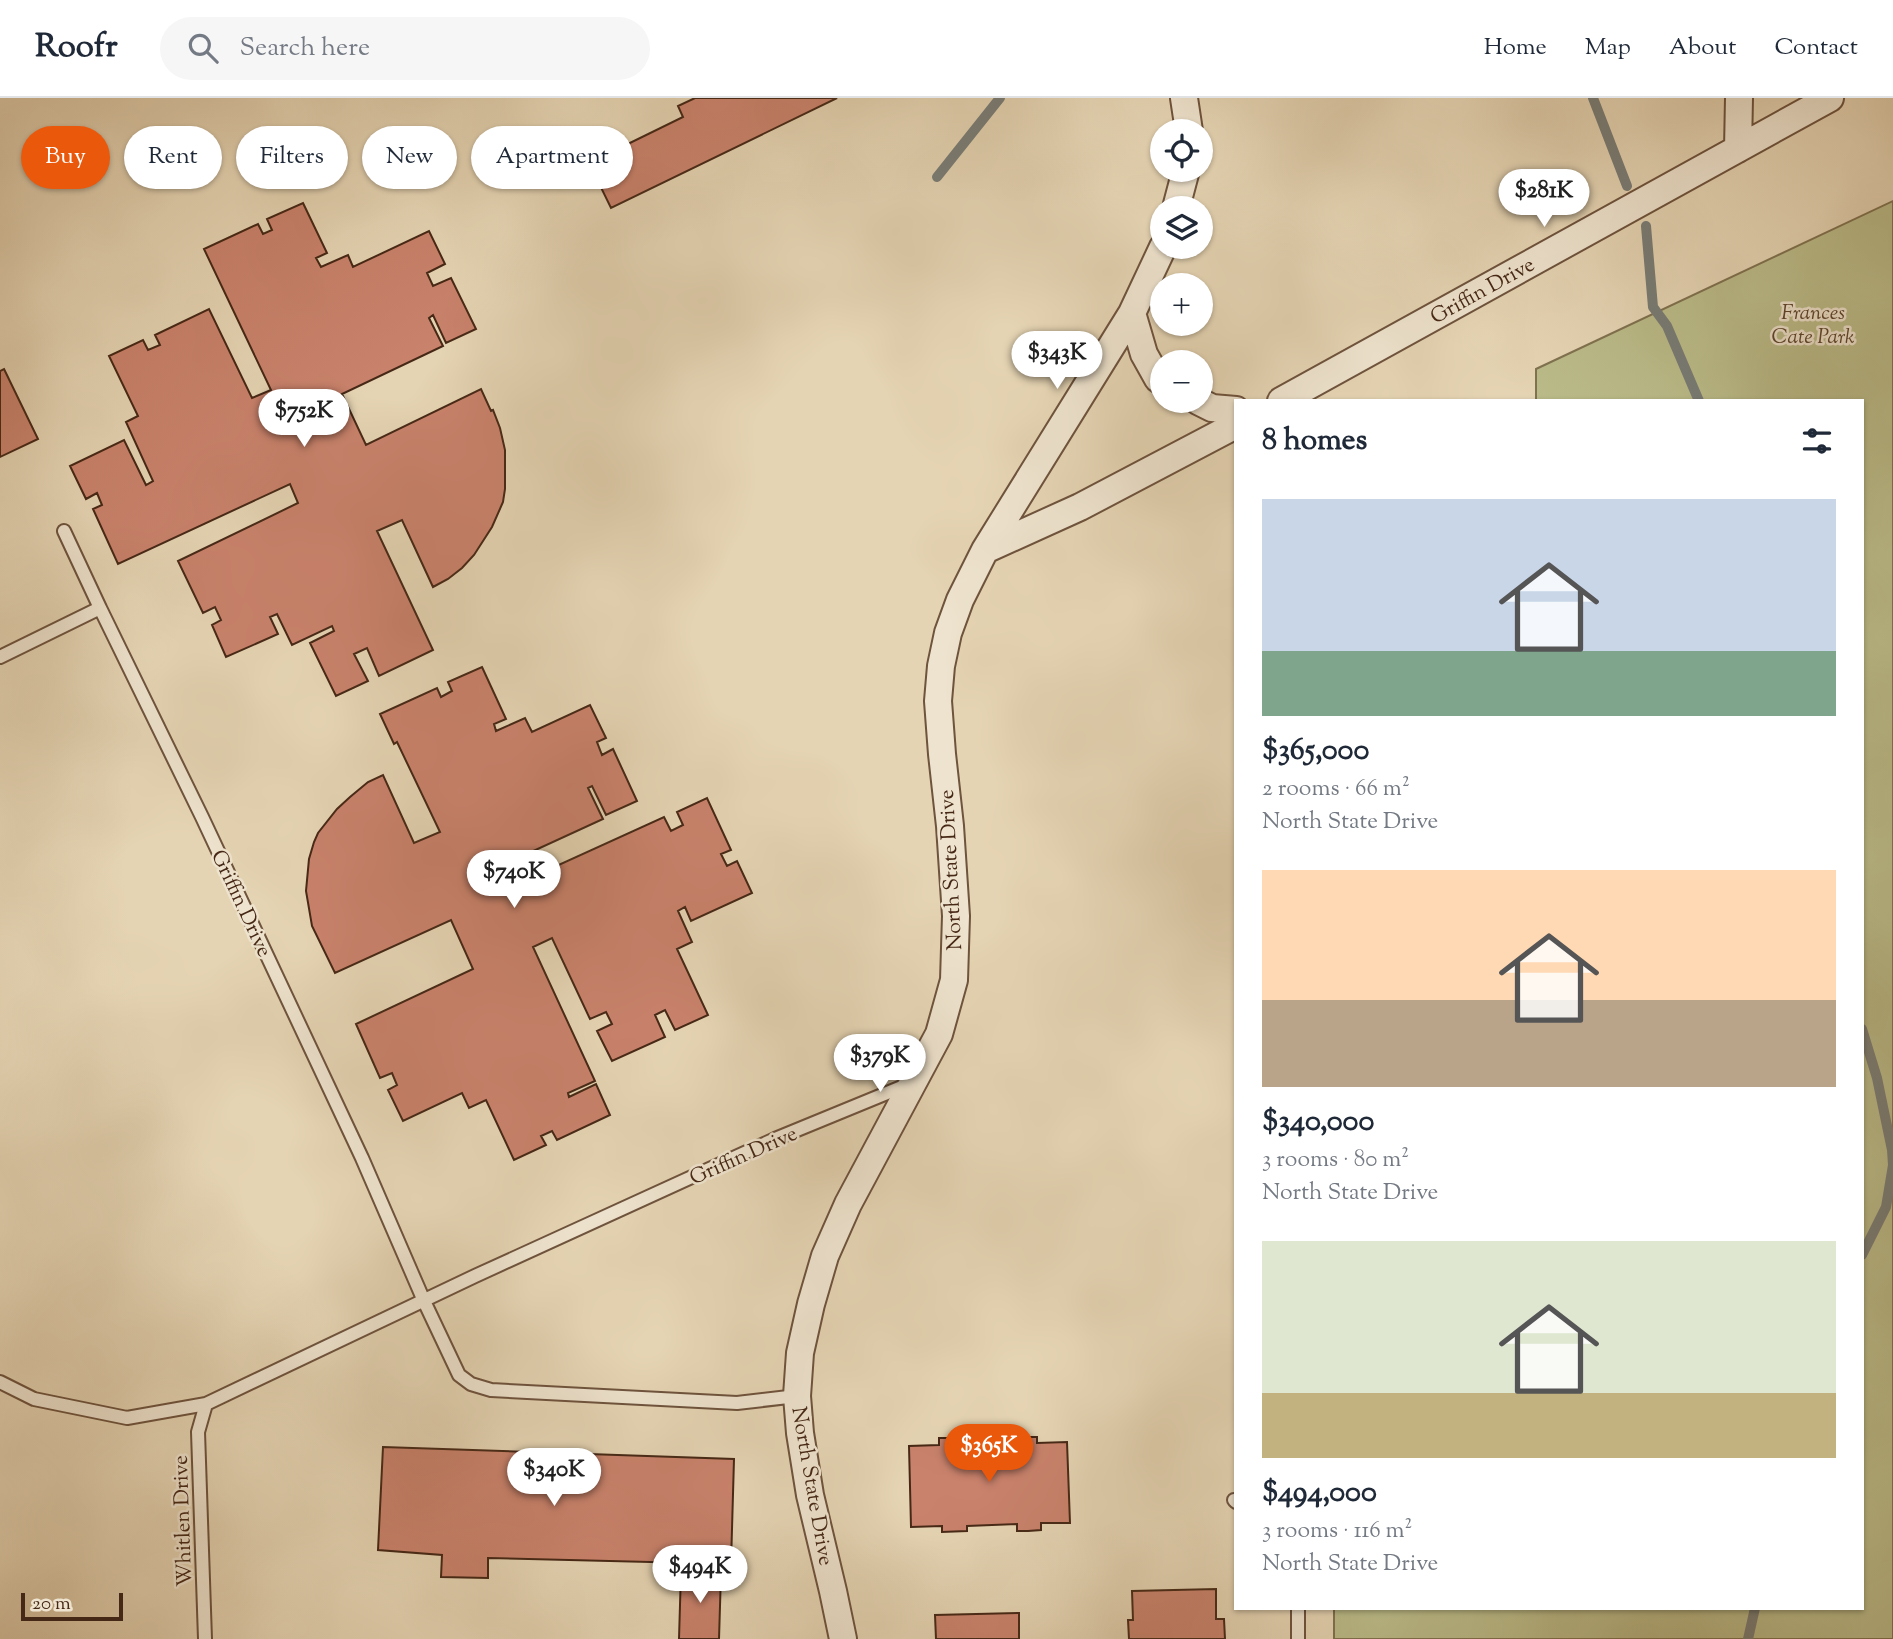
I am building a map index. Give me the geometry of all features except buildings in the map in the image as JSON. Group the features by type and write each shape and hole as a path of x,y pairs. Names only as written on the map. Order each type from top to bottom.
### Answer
{"street":[{"path":"1184,98 1187,119"},
{"path":"1738,149 1739,98"},
{"name":"Griffin Drive","path":"1285,399 1830,98"},
{"name":"North State Drive","path":"842,1639 810,1495 800,1433 797,1396 800,1353 825,1256 848,1204 939,1034 954,980 956,916 938,701 941,666 948,633 960,600 985,550 1132,313 1157,259"},
{"path":"1132,313 1144,354 1150,365"},
{"path":"1213,408 1234,410"},
{"path":"985,550 1080,507 1234,426"}],"lane":[{"name":"Griffin Drive","path":"64,531 362,1158 424,1301"},
{"path":"0,657 100,608"},
{"name":"Griffin Drive","path":"0,1382 34,1399 127,1418 206,1404 775,1139 912,1083"},
{"path":"424,1301 459,1375 471,1384 491,1390 737,1403 797,1396"},
{"name":"Whitlen Drive","path":"205,1639 198,1432 206,1404"},
{"path":"1298,1610 1298,1639"}],"green space":[{"name":"Frances Cate Park","path":"1893,201 1893,1639 1334,1639 1334,1610 1864,1610 1864,399 1536,399 1536,369"}],"waterway":[{"path":"937,177 1000,98"},
{"path":"1593,98 1627,186"},
{"path":"1646,226 1653,307 1667,326 1698,399"},
{"path":"1864,1036 1877,1078 1893,1165 1886,1207 1864,1251"},
{"path":"1748,1639 1755,1610"}]}
